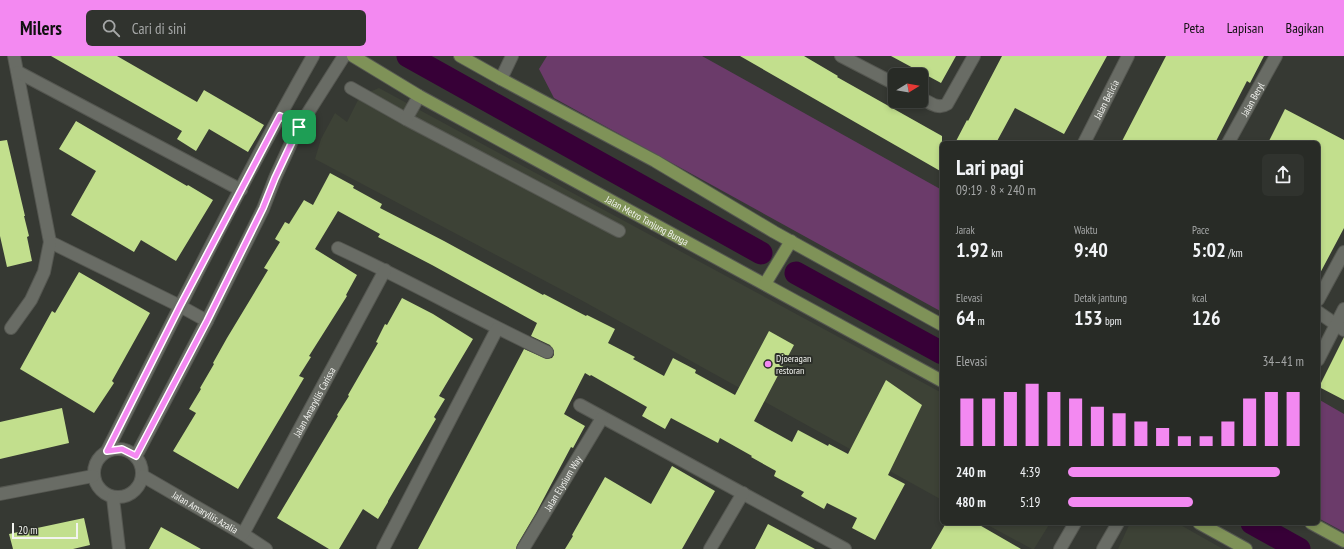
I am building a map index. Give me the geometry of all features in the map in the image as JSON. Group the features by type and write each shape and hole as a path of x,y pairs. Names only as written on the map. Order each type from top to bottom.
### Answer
{"main road":[{"name":"Jalan Metro Tanjung Bunga","path":"354,56 419,96 940,380"},
{"path":"460,56 655,161 791,241 940,324"},
{"path":"765,284 791,241"},
{"path":"1203,525 1246,549"},
{"path":"1315,525 1344,541"}],"street":[{"path":"11,328 31,300 44,272 50,242 14,56"},
{"path":"107,451 122,449 136,456 142,465 143,476 138,489 127,497 113,498 100,491 93,476 96,462 107,451 180,306 313,56"},
{"path":"136,456 207,321 263,208 275,178 299,127 344,56"},
{"path":"501,79 512,56"},
{"path":"841,56 888,80"},
{"path":"928,101 938,106 947,104 974,56"},
{"name":"Jalan Belicia","path":"1085,141 1128,56"},
{"name":"Jalan Beryl","path":"1229,141 1276,56"},
{"path":"18,72 241,190"},
{"path":"351,88 406,120 619,231"},
{"path":"406,120 419,96"},
{"path":"280,116 299,127"},
{"path":"50,242 180,306 207,321"},
{"path":"338,248 385,270 497,329 547,352"},
{"path":"1320,296 1344,252"},
{"name":"Jalan Amaryllis Carissa","path":"243,534 385,270"},
{"path":"1320,357 1340,328 1344,309"},
{"path":"1320,313 1340,328"},
{"path":"383,549 497,329"},
{"path":"580,405 845,549"},
{"name":"Jalan Elysium Way","path":"523,549 602,418"},
{"path":"0,494 93,476"},
{"name":"Jalan Amaryllis Azalia","path":"143,476 266,549"},
{"path":"710,549 743,493"},
{"path":"113,498 119,549"},
{"path":"1060,549 1074,525"},
{"path":"1103,549 1117,525"}],"shaded area":[{"path":"547,56 702,56 940,189 940,311 554,98 539,69"},
{"path":"379,88 940,392 940,499 581,300 315,159 321,139 335,113 347,122 360,96"},
{"path":"1320,400 1344,414 1344,532 1320,519"},
{"path":"988,525 1049,525 1034,549"},
{"path":"1129,525 1181,525 1223,549 1118,549"}],"building":[{"path":"51,56 117,56 197,102 204,90 264,125 248,152 209,129 196,151 177,139 182,131"},
{"path":"740,56 804,56 838,76 837,77 888,106 888,108 892,108 942,136 942,141 940,141 940,171"},
{"path":"891,56 956,56 941,83 928,76 928,68 913,68"},
{"path":"1002,56 1107,56 1064,134 1015,108 997,141 956,141 967,120 968,121"},
{"path":"1166,56 1264,56 1250,83 1247,81 1216,141 1122,141"},
{"path":"1285,109 1344,140 1344,228 1320,273 1320,141 1269,141"},
{"path":"76,121 213,200 176,261 141,240 134,252 71,215 96,171 59,149"},
{"path":"7,140 25,216 29,236 27,237 32,261 7,267 0,236 0,141"},
{"path":"330,173 382,204 380,208 543,295 544,294 615,329 608,343 635,357 633,359 664,376 673,358 696,370 695,373 735,395 769,331 794,345 754,421 792,442 798,430 828,446 829,444 848,454 886,380 922,405 888,475 905,484 875,540 852,528 857,518 827,503 824,509 801,496 804,492 774,476 776,471 751,457 752,456 720,438 718,443 671,418 665,429 642,416 647,407 585,373 564,414 585,426 573,448 571,447 516,549 418,549 524,349 547,359 552,358 554,351 550,345 531,336 537,323 378,237 380,234 338,211 315,249 357,275 346,295 347,296 309,356 311,357 299,376 304,378 238,489 173,451 196,413 189,409 201,389 200,388 214,364 213,363 268,270 264,268 280,242 275,239 285,222 289,224 304,200 313,205"},
{"path":"79,272 150,313 112,381 114,383 94,413 20,369 52,311 55,313"},
{"path":"402,298 433,314 473,339 439,396 445,399 434,417 436,419 378,519 363,509 339,549 329,549 277,518 338,416 337,415 378,343 376,342 385,324 387,325"},
{"path":"1344,337 1344,400 1320,388"},
{"path":"62,408 69,443 0,459 0,422"},
{"path":"672,466 715,491 682,549 565,549 605,477 651,504"},
{"path":"84,518 90,545 73,549 13,549 9,534"},
{"path":"768,524 815,549 755,549"},
{"path":"945,525 979,525 1021,549 931,549"},
{"path":"161,527 201,549 149,549"}],"waterway":[{"path":"408,56 761,253"},
{"path":"796,273 940,352"},
{"path":"1256,525 1299,549"}],"place":[{"name":"Djoeragan restoran","path":"768,364"}],"route":[{"path":"280,116 299,127 275,178 263,208 207,321 136,456 122,449 107,451 180,306 280,116"}]}
